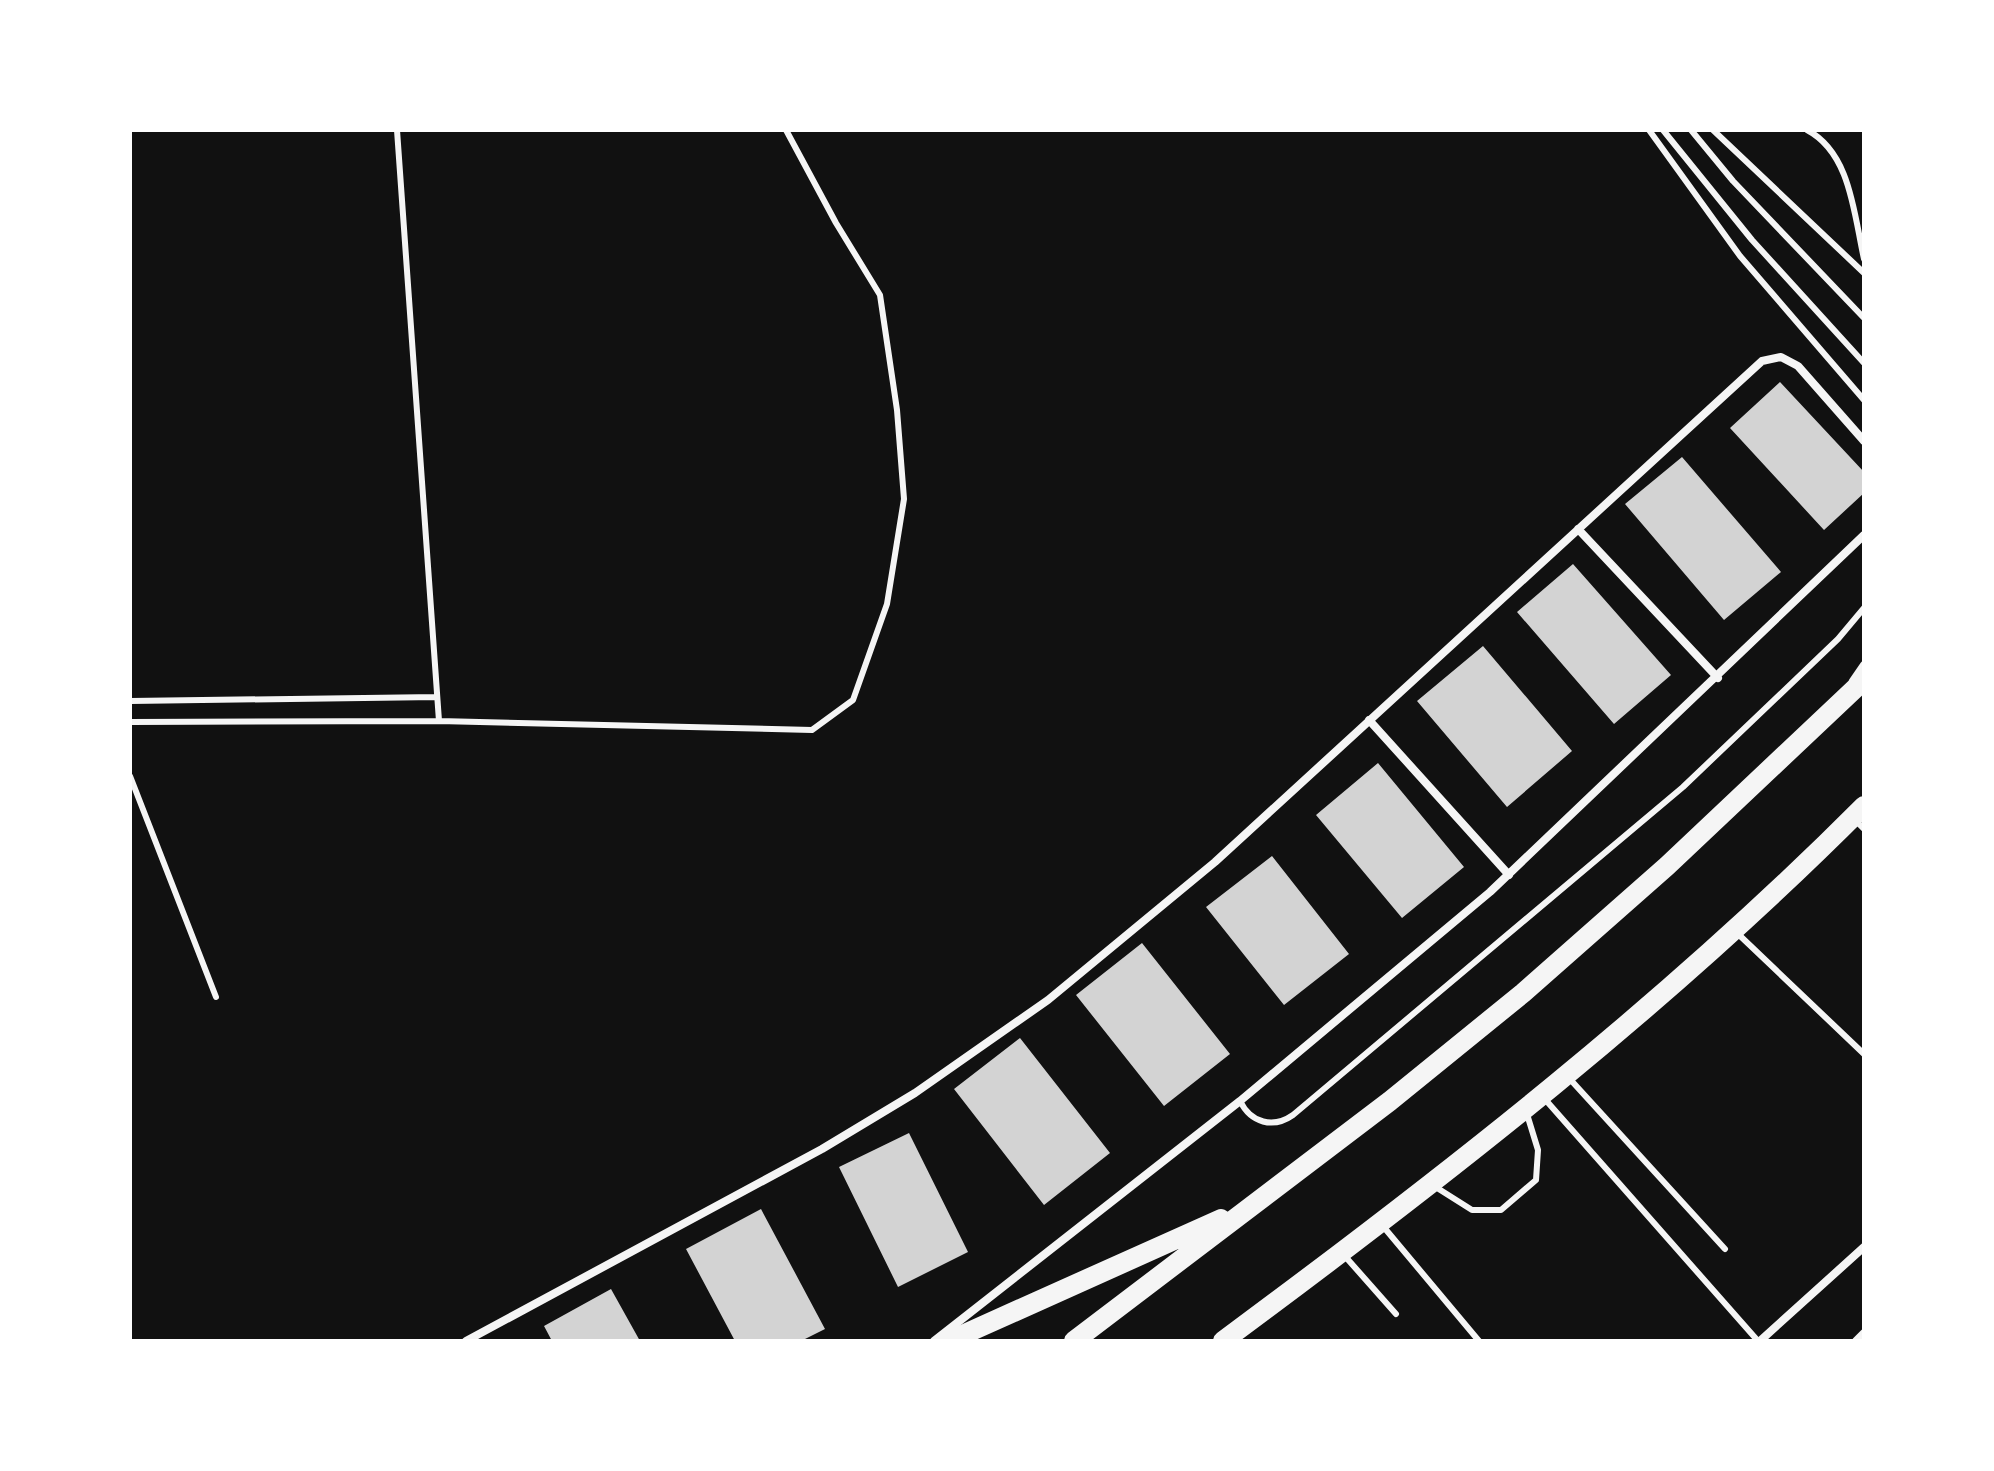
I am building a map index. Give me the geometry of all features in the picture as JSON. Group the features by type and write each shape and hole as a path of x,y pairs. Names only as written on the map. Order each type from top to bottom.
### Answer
{"highway":[{"path":"1074,1341 1390,1101 1523,993 1705,831 1864,680"},
{"path":"1223,1341 1429,1184 1566,1074 1860,817"},
{"path":"949,1341 1253,1204"}],"street":[{"path":"466,1341 822,1149 994,1040 1133,933 1755,367 1772,357 1790,360 1864,441"},
{"path":"1578,529 1718,678"},
{"path":"934,1341 1240,1101 1509,875 1864,535"},
{"path":"1838,703 1864,665"},
{"path":"1369,720 1509,875"},
{"path":"1759,1341 1864,1247"},
{"path":"1856,1341 1864,1333"}],"lane":[{"path":"397,130 439,721"},
{"path":"130,722 439,721 812,730 853,700 887,604 904,499 897,410 880,295 836,223 786,130"},
{"path":"1649,130 1740,256 1864,400"},
{"path":"1663,130 1742,228 1864,363"},
{"path":"1691,130 1733,181 1864,318"},
{"path":"1713,130 1864,273"},
{"path":"1807,130 1823,140 1838,160 1864,259"},
{"path":"1240,1101 1249,1114 1263,1122 1279,1122 1293,1115 1683,787 1838,639 1864,608"},
{"path":"130,701 437,697"},
{"path":"130,776 216,997"},
{"path":"1733,930 1864,1054"},
{"path":"1566,1074 1725,1249"},
{"path":"1429,1184 1472,1210 1501,1210 1536,1180 1538,1150 1533,1101"},
{"path":"1533,1101 1759,1341"},
{"path":"1379,1222 1479,1341"},
{"path":"1341,1252 1396,1314"}],"building":[{"path":"1780,382 1864,472 1864,493 1824,530 1730,428"},
{"path":"1682,457 1781,572 1724,620 1625,504"},
{"path":"1573,564 1671,675 1614,724 1517,612"},
{"path":"1483,646 1572,751 1507,807 1417,701"},
{"path":"1378,763 1464,867 1402,918 1316,815"},
{"path":"1272,856 1349,954 1284,1005 1206,907"},
{"path":"1142,943 1230,1054 1164,1106 1076,995"},
{"path":"1020,1038 1110,1153 1044,1205 954,1089"},
{"path":"909,1133 968,1252 898,1287 839,1167"},
{"path":"761,1209 825,1329 801,1341 735,1341 686,1249"},
{"path":"611,1289 640,1341 552,1341 544,1326"}]}
